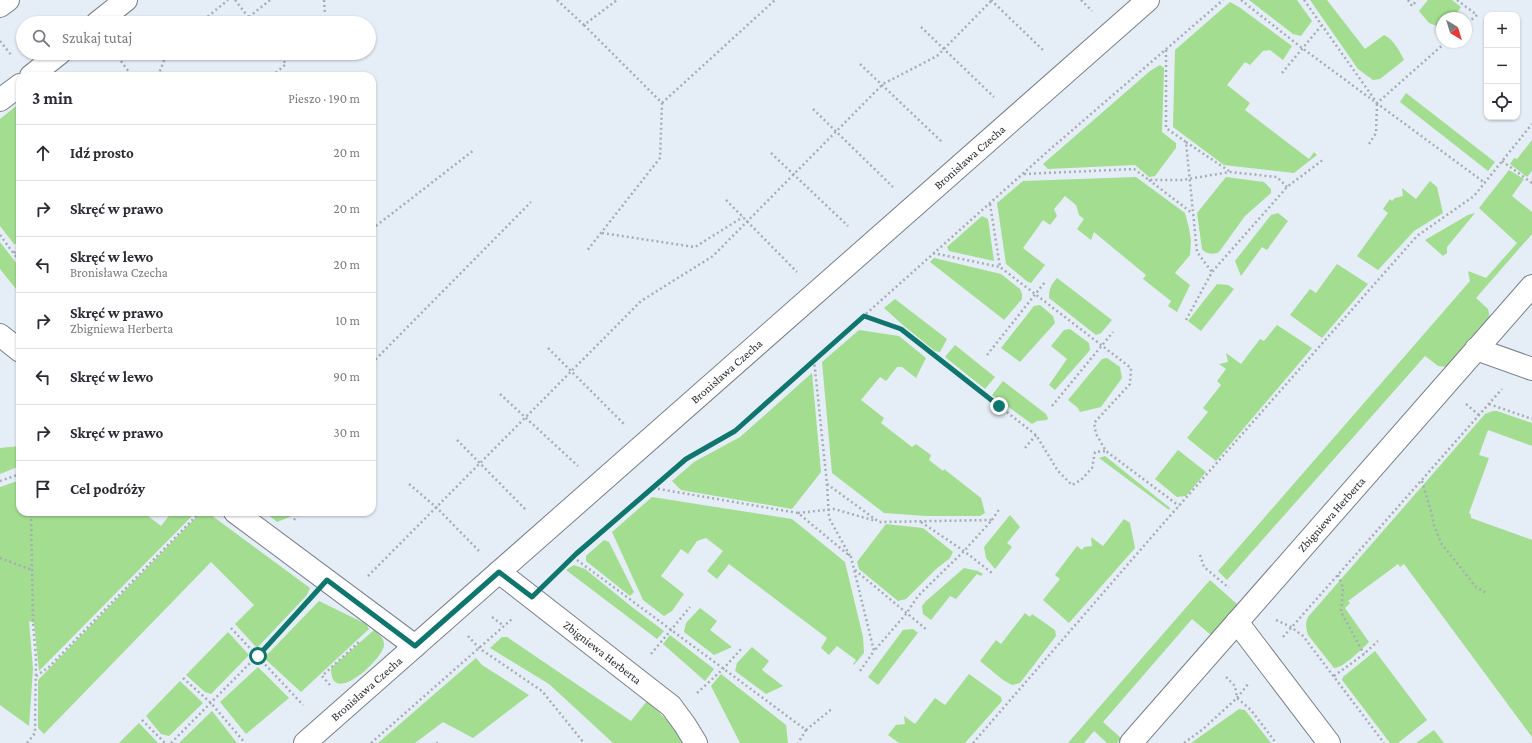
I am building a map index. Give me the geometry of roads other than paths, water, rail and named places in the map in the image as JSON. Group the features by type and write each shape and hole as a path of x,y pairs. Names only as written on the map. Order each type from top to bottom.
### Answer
{"street":[{"path":"0,6 8,0"},
{"path":"106,16 126,0"},
{"name":"Bronisława Czecha","path":"305,743 1148,0"},
{"path":"36,72 51,60"},
{"path":"0,100 16,88"},
{"name":"Zbigniewa Herberta","path":"1131,743 1532,286"},
{"path":"0,335 16,348"},
{"path":"1476,349 1527,367"},
{"path":"240,516 415,646"},
{"name":"Zbigniewa Herberta","path":"499,572 670,706 696,743"},
{"path":"1244,615 1264,658 1329,743"}]}
